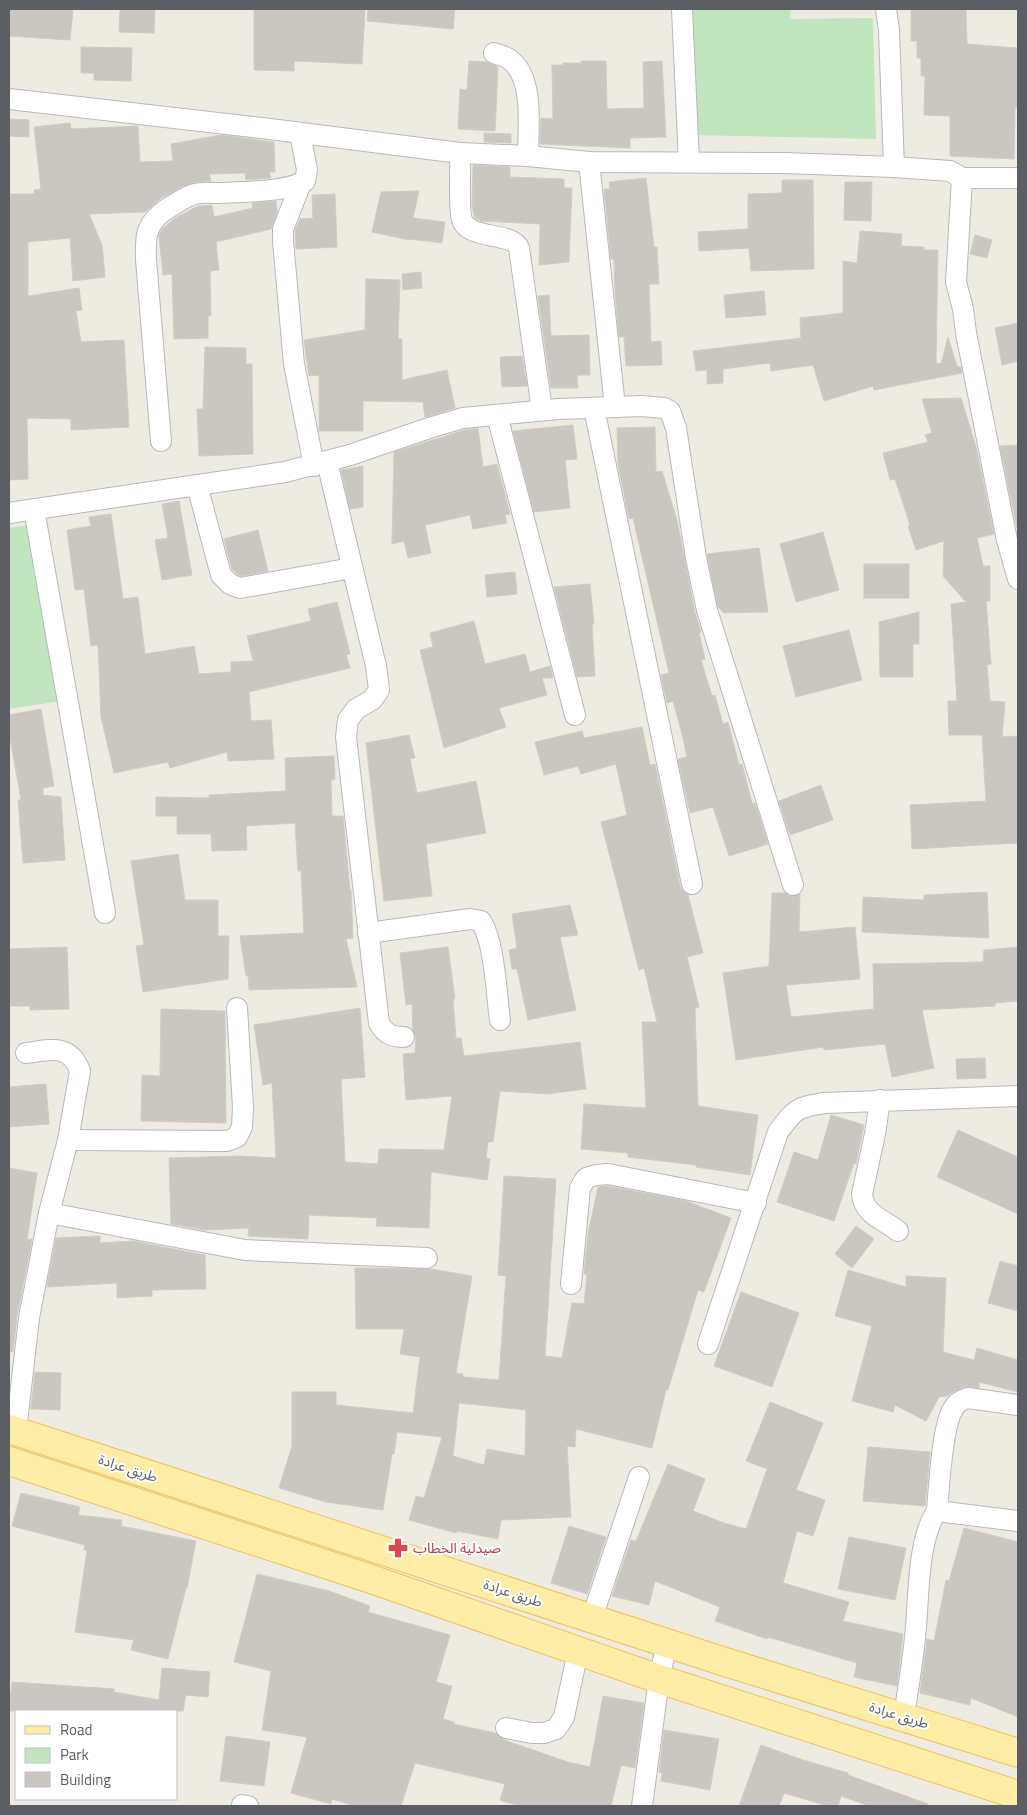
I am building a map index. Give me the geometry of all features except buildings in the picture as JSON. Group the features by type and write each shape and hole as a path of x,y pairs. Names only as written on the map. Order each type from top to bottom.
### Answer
{"main road":[{"name":"طريق عرادة","path":"12,1430 722,1661 1018,1753"},
{"path":"9,1461 386,1584 659,1679 1018,1795"},
{"path":"714,1697 722,1661"}],"street":[{"path":"682,9 690,162"},
{"path":"886,9 889,30 894,167"},
{"path":"494,53 508,58 523,77 527,91 528,156"},
{"path":"9,100 460,153 528,156 588,162 784,163 894,167 950,171 962,178 1018,178"},
{"path":"162,441 146,260 145,240 147,230 159,214 181,200 196,194 252,191 294,186 305,181 307,170 300,133"},
{"path":"460,153 461,214 464,224 472,230 514,242 519,248 542,410"},
{"path":"588,162 615,407"},
{"path":"962,178 956,282 963,309 1006,540 1018,579"},
{"path":"301,183 283,229 282,241 294,364 320,464 352,568 376,666 379,690 372,700 356,709 348,720 346,736 379,1024 384,1031 394,1037 404,1037"},
{"path":"9,513 285,472 320,464 454,421 542,410 615,407 664,408 670,411 676,428 696,558 707,610 793,885"},
{"path":"594,408 692,884"},
{"path":"497,415 575,716"},
{"path":"197,484 221,575 230,584 240,588 352,568"},
{"path":"34,509 105,913"},
{"path":"368,932 470,919 481,921 490,943 500,1020"},
{"path":"68,1140 226,1141 237,1137 242,1127 243,1108 237,1008"},
{"path":"12,1430 29,1318 49,1213 68,1140 80,1071 77,1062 70,1054 61,1051 26,1053"},
{"path":"708,1344 778,1132 791,1115 804,1106 880,1100 1018,1096"},
{"path":"880,1100 862,1194 865,1208 898,1231"},
{"path":"571,1284 580,1188 586,1178 596,1174 608,1174 756,1203"},
{"path":"49,1213 245,1250 427,1258"},
{"path":"904,1717 916,1627 918,1584 930,1522 937,1511 947,1423 953,1408 961,1400 968,1398 1018,1405"},
{"path":"592,1618 639,1477"},
{"path":"937,1511 1018,1521"},
{"path":"642,1806 659,1679 667,1643"},
{"path":"506,1728 532,1733 544,1733 556,1729 564,1717 578,1651"}],"green space":[{"path":"684,9 791,9 790,19 873,18 876,139 688,135"},
{"path":"29,525 61,701 9,709 9,528"}],"place":[{"name":"صيدلية الخطاب","path":"398,1548"}]}
